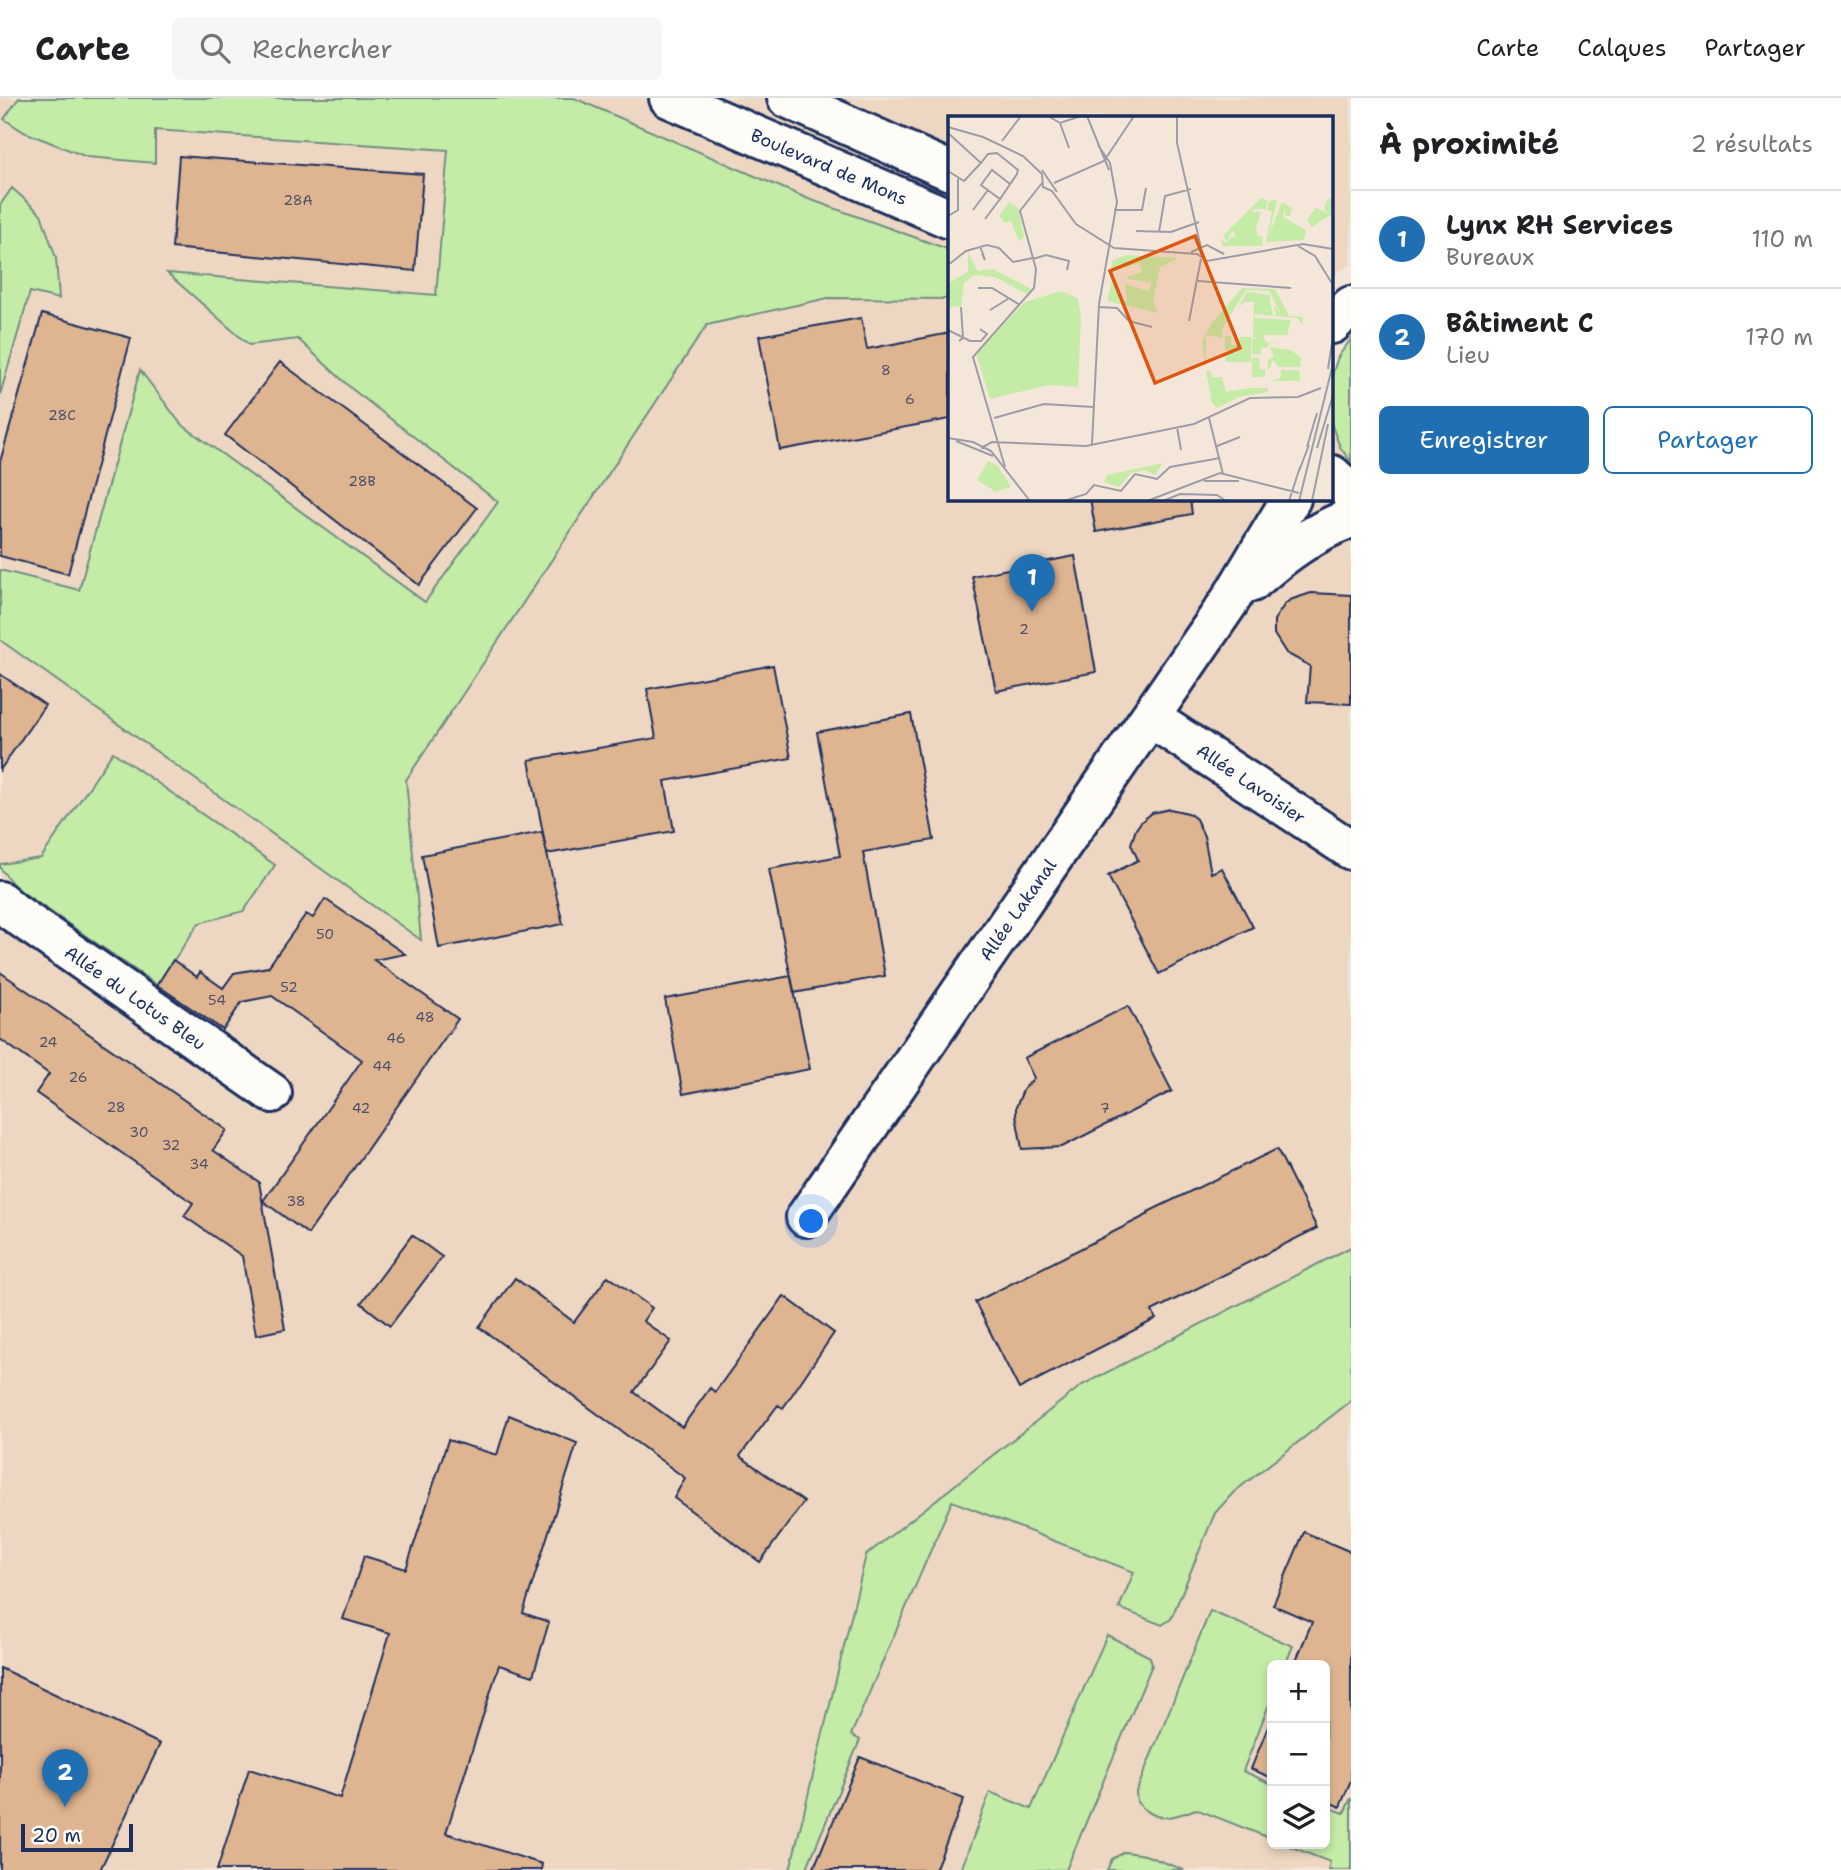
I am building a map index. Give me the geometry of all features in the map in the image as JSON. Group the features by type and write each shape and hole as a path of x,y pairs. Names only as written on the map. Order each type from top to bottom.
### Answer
{"street":[{"name":"Boulevard de Mons","path":"669,98 948,218"},
{"path":"788,98 948,170"},
{"path":"1334,477 1351,493"},
{"name":"Allée Lakanal","path":"806,1217 1151,718 1229,602 1290,500"},
{"name":"Allée Lakanal","path":"1229,602 1293,548 1318,531 1351,518"},
{"name":"Allée Lavoisier","path":"1151,718 1351,850"},
{"name":"Allée du Lotus Bleu","path":"0,901 272,1093"}],"shaded area":[{"path":"0,98 1351,98 1351,264 1334,275 1334,116 948,116 948,500 1334,500 1334,378 1351,385 1351,1870 0,1870"}],"green space":[{"path":"19,98 574,98 806,198 948,249 948,299 828,298 707,325 406,780 421,940 0,640 0,570 79,590 140,370 181,424 425,602 498,502 352,389 298,339 249,345 167,273 436,295 448,150 155,130 155,163 87,157 24,132 4,119"},
{"path":"12,188 41,214 56,258 59,299 30,292 0,395 0,205"},
{"path":"1351,339 1351,462 1340,447 1334,431 1334,369 1338,357"},
{"path":"113,752 275,865 244,911 199,923 157,985 15,887 0,868 0,864 41,858"},
{"path":"1351,1247 1351,1401 1234,1492 1215,1513 1171,1619 1162,1625 1119,1608 1134,1572 952,1501 851,1735 860,1740 806,1870 790,1870 866,1555 1082,1385"},
{"path":"1210,1611 1293,1646 1287,1660 1267,1660 1267,1710 1243,1771 1267,1782 1267,1837 1196,1809 1172,1817 1151,1814 1137,1802 1136,1792"},
{"path":"1107,1635 1150,1657 1152,1665 1066,1870 961,1870 990,1792 1031,1809"},
{"path":"1351,1798 1351,1870 1328,1870 1330,1862 1297,1849 1330,1849 1330,1808 1344,1813"},
{"path":"1125,1852 1145,1855 1184,1870 1107,1870 1112,1859"}],"building":[{"path":"179,156 423,174 415,271 172,248"},
{"path":"42,314 131,338 68,574 0,556 0,462"},
{"path":"861,318 867,349 948,333 948,419 780,450 759,336"},
{"path":"280,362 477,508 419,585 225,435"},
{"path":"1090,500 1190,500 1192,514 1096,532"},
{"path":"1075,556 1096,672 996,691 972,576"},
{"path":"1311,593 1351,595 1351,704 1307,702 1310,666 1286,653 1274,634 1274,620 1285,604"},
{"path":"773,665 791,758 665,781 674,831 547,854 529,760 656,738 647,689"},
{"path":"0,674 45,705 0,770"},
{"path":"911,714 934,840 863,852 885,976 794,993 769,869 840,856 817,732"},
{"path":"1170,809 1188,813 1196,819 1204,836 1211,873 1222,868 1253,927 1159,974 1108,876 1138,860 1131,844 1141,822 1152,813"},
{"path":"542,832 563,924 439,948 422,855"},
{"path":"325,899 405,954 374,960 458,1019 308,1234 263,1201 362,1060 272,996 242,1002 223,1030 157,985 173,960 197,977 200,972 223,988 234,973 268,967 306,914 313,918"},
{"path":"0,972 227,1130 213,1150 259,1182 285,1329 256,1335 242,1256 184,1216 193,1203 36,1093 49,1074 0,1039"},
{"path":"791,976 810,1069 683,1094 665,999"},
{"path":"1128,1006 1172,1091 1062,1147 1022,1149 1016,1107 1023,1090 1034,1078 1024,1058"},
{"path":"1277,1149 1317,1228 1152,1311 1156,1319 1019,1389 975,1302 1149,1214 1148,1212"},
{"path":"412,1235 442,1257 390,1326 361,1303"},
{"path":"608,1276 652,1308 643,1321 671,1341 634,1392 682,1427 710,1388 715,1392 784,1296 834,1333 783,1408 778,1405 740,1456 804,1502 760,1562 674,1498 685,1478 479,1327 515,1278 574,1322"},
{"path":"509,1415 577,1443 523,1613 549,1622 533,1676 499,1665 446,1833 542,1864 541,1870 217,1870 249,1769 340,1798 390,1633 343,1619 364,1556 406,1569 448,1440 497,1455"},
{"path":"1304,1532 1351,1552 1351,1780 1340,1807 1330,1802 1330,1660 1296,1660 1312,1622 1273,1605"},
{"path":"0,1668 160,1744 100,1870 0,1870"},
{"path":"1267,1729 1267,1776 1251,1769"},
{"path":"860,1757 964,1799 935,1870 813,1870"}],"place":[{"name":"Lynx RH Services","path":"1032,612"},
{"name":"Bâtiment C","path":"65,1807"}]}
